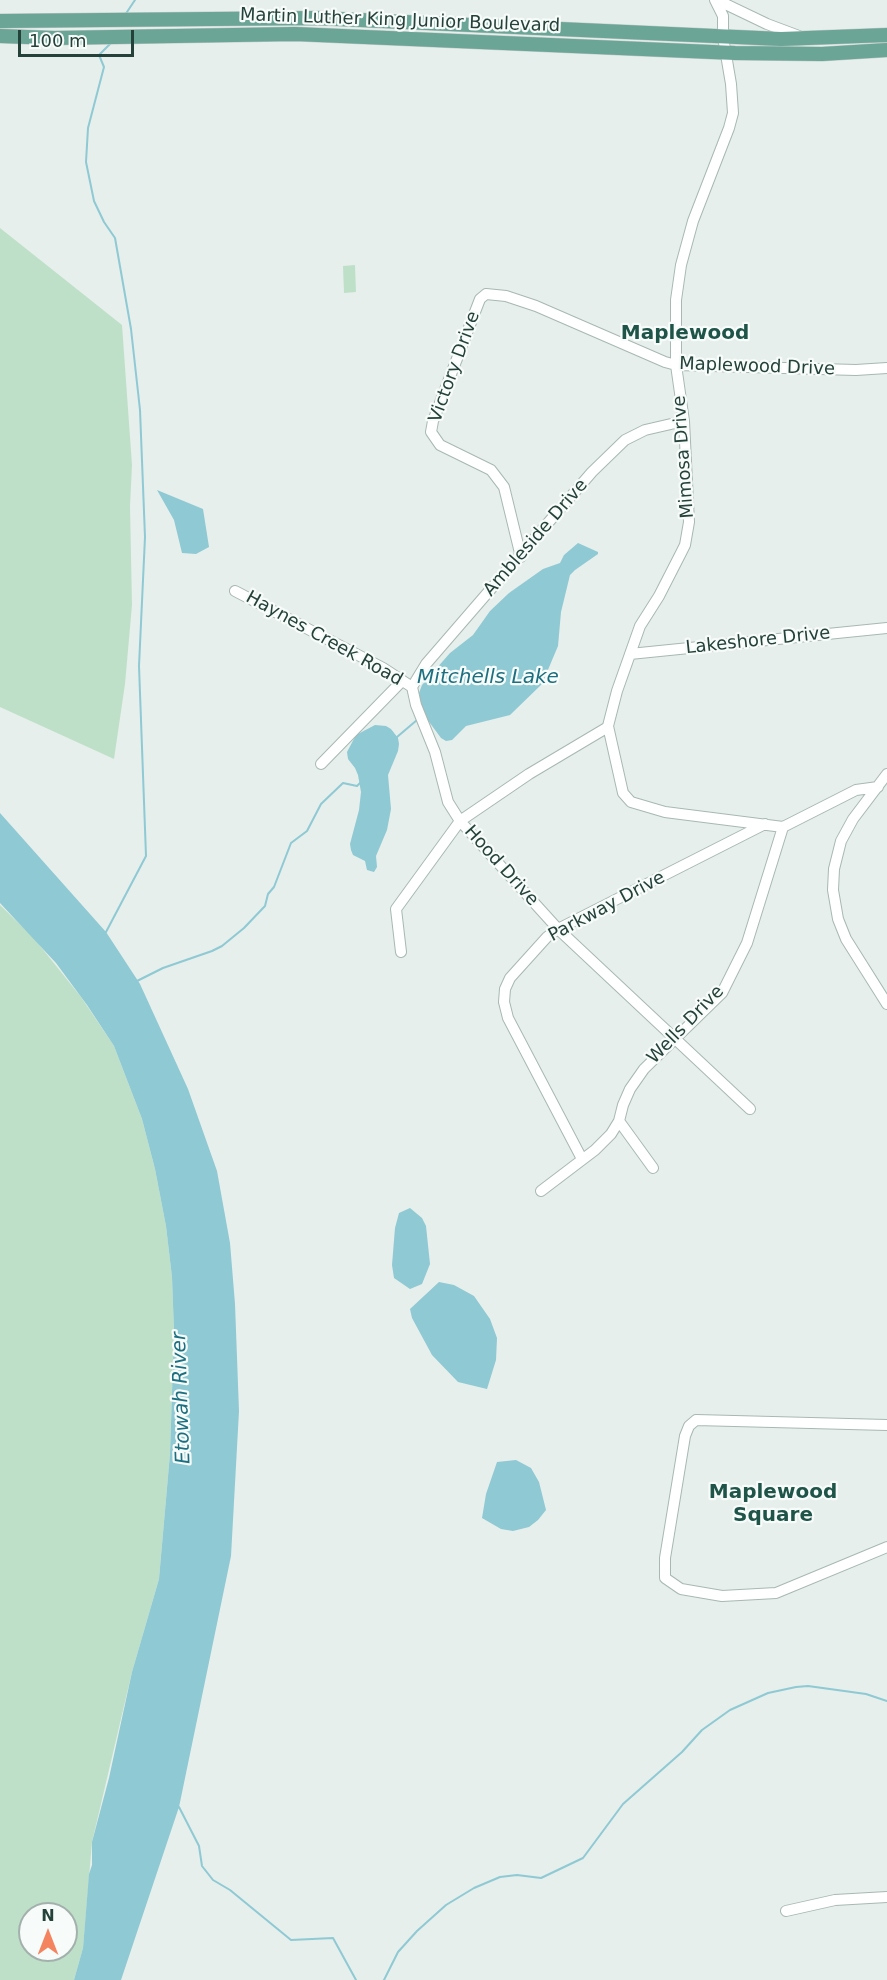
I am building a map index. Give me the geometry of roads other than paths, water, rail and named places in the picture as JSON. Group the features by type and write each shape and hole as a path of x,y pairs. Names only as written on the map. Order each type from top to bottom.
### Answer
{"main road":[{"name":"Martin Luther King Junior Boulevard","path":"0,21 316,18 723,37 811,39 887,35"},
{"name":"Martin Luther King Junior Boulevard","path":"0,36 54,38 333,34 726,53 822,54 887,50"}],"street":[{"name":"Mimosa Drive","path":"716,0 722,11 733,113 693,221 681,264 676,300 676,365 684,421 689,522 685,544 659,596 640,626 617,691 608,727 623,793 631,802 665,812 783,827"},
{"path":"716,0 767,24 811,39"},
{"name":"Victory Drive","path":"496,294 486,294 480,299 433,421 431,432 440,445 491,470 504,487 521,557"},
{"name":"Maplewood Drive","path":"496,294 536,306 676,365 856,370 887,368"},
{"name":"Ambleside Drive","path":"412,687 426,664 521,557 592,472 625,440 645,430 684,421"},
{"name":"Haynes Creek Road","path":"236,591 383,668 412,687"},
{"name":"Lakeshore Drive","path":"630,654 887,628"},
{"path":"321,764 402,681"},
{"path":"412,687 416,705 435,752 448,802 460,821"},
{"path":"401,952 396,909 460,821 529,774 608,727"},
{"path":"887,774 853,819 841,841 834,869 833,891 838,919 846,939 887,1004"},
{"path":"783,827 856,790 878,787"},
{"name":"Hood Drive","path":"460,821 558,929 750,1109"},
{"name":"Parkway Drive","path":"582,1159 508,1018 504,1002 505,989 510,978 547,937 558,929 765,824"},
{"name":"Wells Drive","path":"541,1191 595,1150 611,1134 619,1121 623,1104 644,1069 722,993 747,943 783,827"},
{"path":"619,1121 653,1168"},
{"path":"887,1425 696,1420 689,1426 685,1436 665,1558 665,1578 681,1589 722,1596 776,1593 887,1547"},
{"path":"786,1911 835,1900 887,1897"}],"water":[{"path":"157,490 203,509 209,547 196,554 182,553 174,520"},
{"name":"Mitchells Lake","path":"578,543 598,554 570,575 561,612 558,646 542,684 510,715 466,726 452,740 446,741 441,738 424,715 420,704 419,693 422,685 450,653 473,635 490,611 509,593 543,569 560,563 564,555"},
{"path":"375,725 391,729 398,738 399,744 388,775 391,809 387,830 376,856 377,867 374,872 367,870 365,861 353,855 351,850 350,844 361,792 358,775 348,759 347,752 356,735"},
{"name":"Etowah River","path":"0,813 106,932 140,984 188,1089 217,1171 230,1243 239,1411 231,1556 179,1807 121,1980 74,1980 83,1948 89,1874 92,1865 92,1842 109,1778 132,1672 159,1579 170,1454 174,1331 172,1277 166,1226 155,1169 142,1119 114,1046 56,963 0,903"},
{"path":"410,1208 422,1218 426,1226 430,1264 422,1284 410,1289 394,1278 392,1265 395,1228 399,1213"},
{"path":"439,1282 454,1285 474,1296 490,1319 497,1338 496,1360 487,1389 458,1382 432,1355 412,1318 410,1309"},
{"path":"516,1460 531,1468 539,1482 546,1510 529,1527 513,1531 501,1529 482,1518 486,1494 497,1462"}],"waterway":[{"path":"125,15 135,0"},
{"path":"106,932 146,856 139,666 145,537 140,410 131,329 115,238 94,201 86,162 88,128 104,67 99,55 113,41"},
{"path":"397,737 417,720"},
{"path":"137,981 163,968 212,951 244,928 265,906 268,894 274,887 291,843 307,831 321,804 343,783 357,786 360,783"},
{"path":"384,1980 398,1952 446,1905 474,1888 500,1877 517,1875 541,1878 583,1858 623,1804 682,1752 702,1730 730,1710 768,1693 808,1686 866,1694 887,1701"},
{"path":"176,1808 179,1807 199,1846 202,1866 213,1880 230,1890 291,1940 333,1938 356,1980"}],"district":[{"name":"Maplewood","path":"685,334"},
{"name":"Maplewood Square","path":"773,1504"}]}
